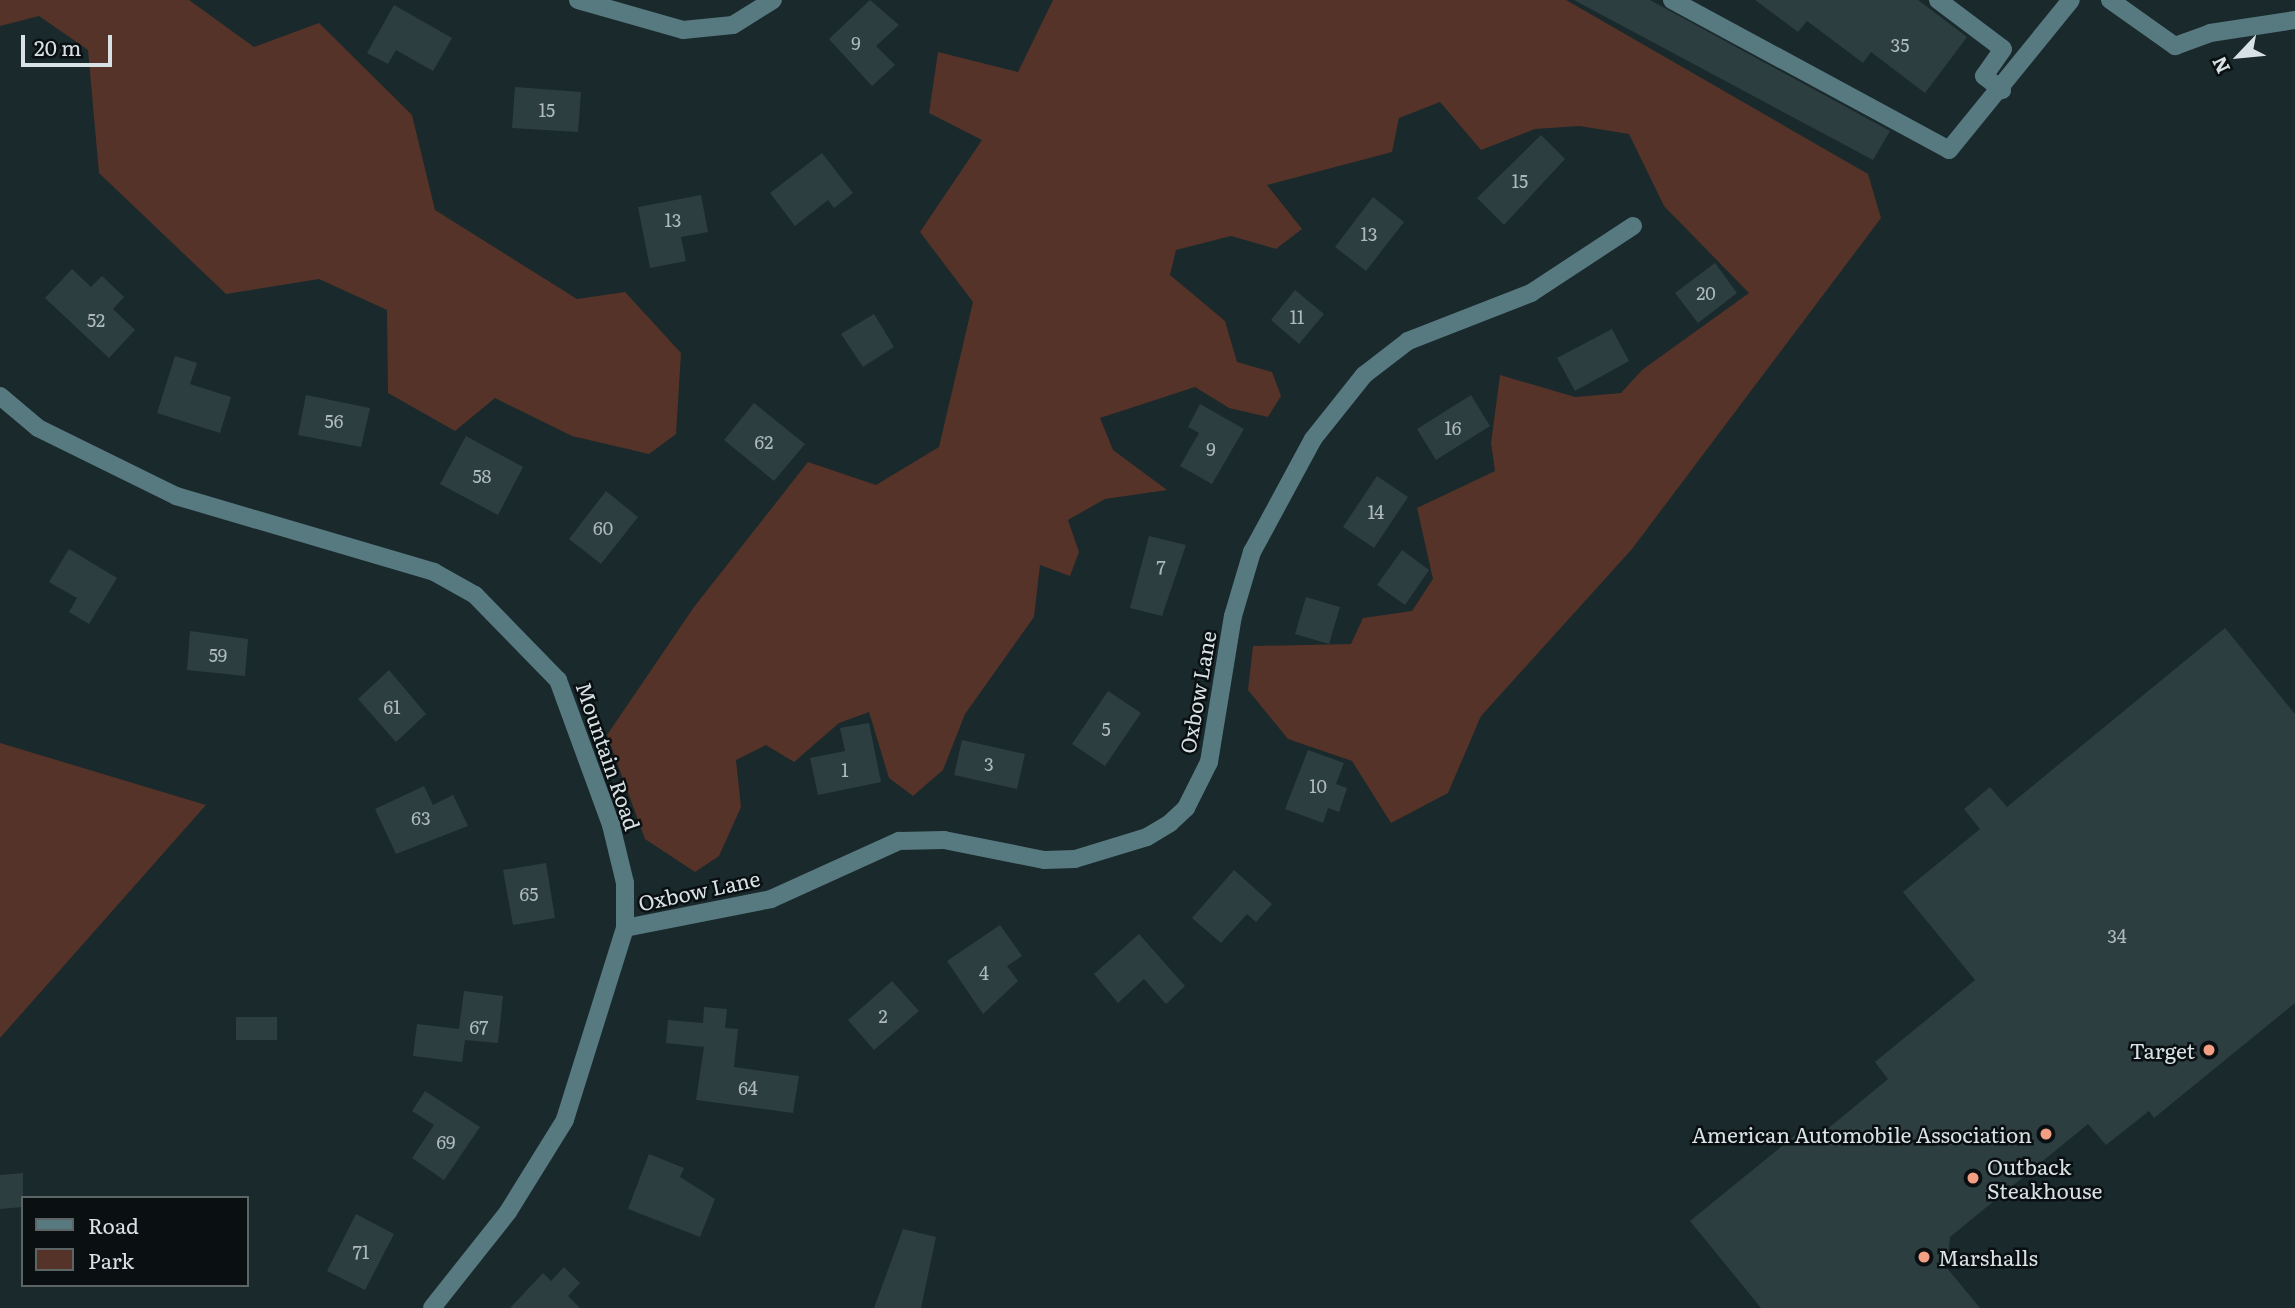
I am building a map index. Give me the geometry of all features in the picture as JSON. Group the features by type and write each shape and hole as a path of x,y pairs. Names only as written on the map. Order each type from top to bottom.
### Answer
{"street":[{"path":"578,0 683,30 733,25 773,0"},
{"path":"1672,0 1949,150 2002,90 2070,0"},
{"path":"1938,0 2003,48 1984,76 2002,90"},
{"path":"2110,0 2175,46 2210,33 2295,20"},
{"name":"Oxbow Lane","path":"625,928 771,899 899,842 944,840 1044,860 1075,859 1121,847 1170,823 1186,808 1209,762 1233,616 1252,552 1313,439 1364,375 1408,341 1531,293 1633,226"},
{"name":"Mountain Road","path":"0,396 38,428 176,496 381,551 475,595 558,680 611,825 625,883 625,928 565,1120 508,1212 432,1308"}],"green space":[{"path":"0,0 189,0 254,47 319,23 412,115 435,210 577,299 625,292 681,353 676,434 649,454 572,436 495,398 455,431 388,393 387,310 319,279 226,294 99,173 88,50 39,16 0,26"},
{"path":"1053,0 1566,0 1868,174 1881,218 1632,549 1481,716 1448,793 1391,823 1352,761 1288,739 1248,690 1253,646 1351,644 1363,618 1412,611 1433,579 1417,508 1495,471 1491,443 1500,375 1575,397 1621,393 1642,370 1749,293 1664,206 1629,134 1579,126 1535,129 1481,150 1440,102 1399,118 1392,152 1267,185 1302,229 1276,249 1231,236 1176,250 1170,275 1225,321 1237,362 1272,372 1281,396 1268,417 1229,408 1195,387 1100,418 1113,450 1167,490 1105,499 1068,520 1079,552 1070,576 1040,565 1034,617 965,714 943,770 913,796 889,778 869,712 839,723 794,762 766,745 736,760 741,807 719,856 695,872 645,839 607,735 694,607 808,462 876,485 939,447 973,302 920,232 982,140 929,113 938,52 1018,72"},
{"path":"0,743 206,805 0,1038"}],"building":[{"path":"870,0 899,25 876,46 895,65 872,86 829,39"},
{"path":"1574,0 1650,0 1890,131 1873,160"},
{"path":"1755,0 1918,0 1967,37 1925,93 1871,52 1863,63 1807,21 1798,32"},
{"path":"394,5 452,38 433,71 396,50 388,64 367,53"},
{"path":"515,87 581,92 578,132 512,128"},
{"path":"1541,135 1565,159 1504,225 1477,198"},
{"path":"822,153 853,193 834,208 828,200 795,226 770,193"},
{"path":"701,195 708,232 681,237 686,261 650,268 638,207"},
{"path":"1373,197 1404,222 1366,271 1335,247"},
{"path":"1715,263 1737,293 1698,323 1675,293"},
{"path":"72,269 91,287 102,276 124,297 113,309 135,330 109,358 45,298"},
{"path":"1295,290 1324,314 1299,344 1271,320"},
{"path":"874,314 894,347 863,367 841,334"},
{"path":"1612,329 1629,361 1575,391 1557,358"},
{"path":"175,356 197,363 190,384 231,397 220,433 157,413"},
{"path":"306,395 370,408 361,447 298,435"},
{"path":"1471,395 1490,426 1436,460 1417,429"},
{"path":"754,403 805,444 774,481 724,440"},
{"path":"1200,404 1244,429 1212,484 1180,466 1199,433 1188,427"},
{"path":"466,436 523,467 498,515 440,484"},
{"path":"1377,476 1408,497 1374,548 1343,527"},
{"path":"606,491 638,517 601,564 569,539"},
{"path":"1149,536 1186,545 1162,616 1130,608"},
{"path":"69,549 117,578 89,624 69,612 77,598 49,582"},
{"path":"1402,550 1429,570 1405,605 1377,585"},
{"path":"1306,597 1340,607 1329,644 1295,634"},
{"path":"2225,628 2295,714 2295,1003 2154,1118 2149,1111 2106,1145 2088,1124 1950,1237 1947,1268 1980,1308 1761,1308 1690,1221 1798,1133 1808,1145 1888,1079 1875,1062 1975,980 1903,892 1980,829 1964,809 1990,787 2007,807"},
{"path":"190,631 248,639 245,676 187,670"},
{"path":"389,670 426,714 396,742 358,699"},
{"path":"1108,691 1141,713 1105,766 1072,744"},
{"path":"869,723 881,782 818,795 810,758 845,751 840,728"},
{"path":"962,740 1025,754 1017,789 954,775"},
{"path":"1308,750 1344,763 1336,784 1347,788 1339,812 1328,808 1323,823 1285,809"},
{"path":"424,786 433,805 453,795 468,826 396,854 375,809"},
{"path":"546,863 555,918 513,925 503,870"},
{"path":"1234,870 1272,904 1256,922 1247,914 1221,943 1192,918"},
{"path":"1000,925 1022,956 1007,966 1018,981 983,1014 947,961"},
{"path":"1139,934 1185,986 1166,1004 1144,979 1118,1003 1094,974"},
{"path":"892,981 919,1011 874,1050 848,1020"},
{"path":"464,991 503,996 498,1043 465,1040 462,1062 413,1056 417,1024 459,1029"},
{"path":"704,1007 727,1009 725,1028 738,1029 734,1067 799,1076 793,1113 696,1100 704,1047 666,1043 668,1020 703,1023"},
{"path":"236,1017 277,1017 277,1040 236,1040"},
{"path":"425,1091 480,1127 444,1180 412,1158 434,1125 412,1111"},
{"path":"649,1154 684,1168 680,1177 715,1199 700,1237 628,1209"},
{"path":"23,1173 21,1207 0,1209 0,1175"},
{"path":"356,1214 394,1234 365,1290 327,1271"},
{"path":"903,1229 936,1237 921,1308 874,1308"},
{"path":"564,1267 580,1283 568,1296 580,1308 510,1308 543,1273 551,1281"}],"place":[{"name":"Target","path":"2209,1050"},
{"name":"American Automobile Association","path":"2046,1134"},
{"name":"Outback Steakhouse","path":"1973,1178"},
{"name":"Marshalls","path":"1924,1257"}]}
